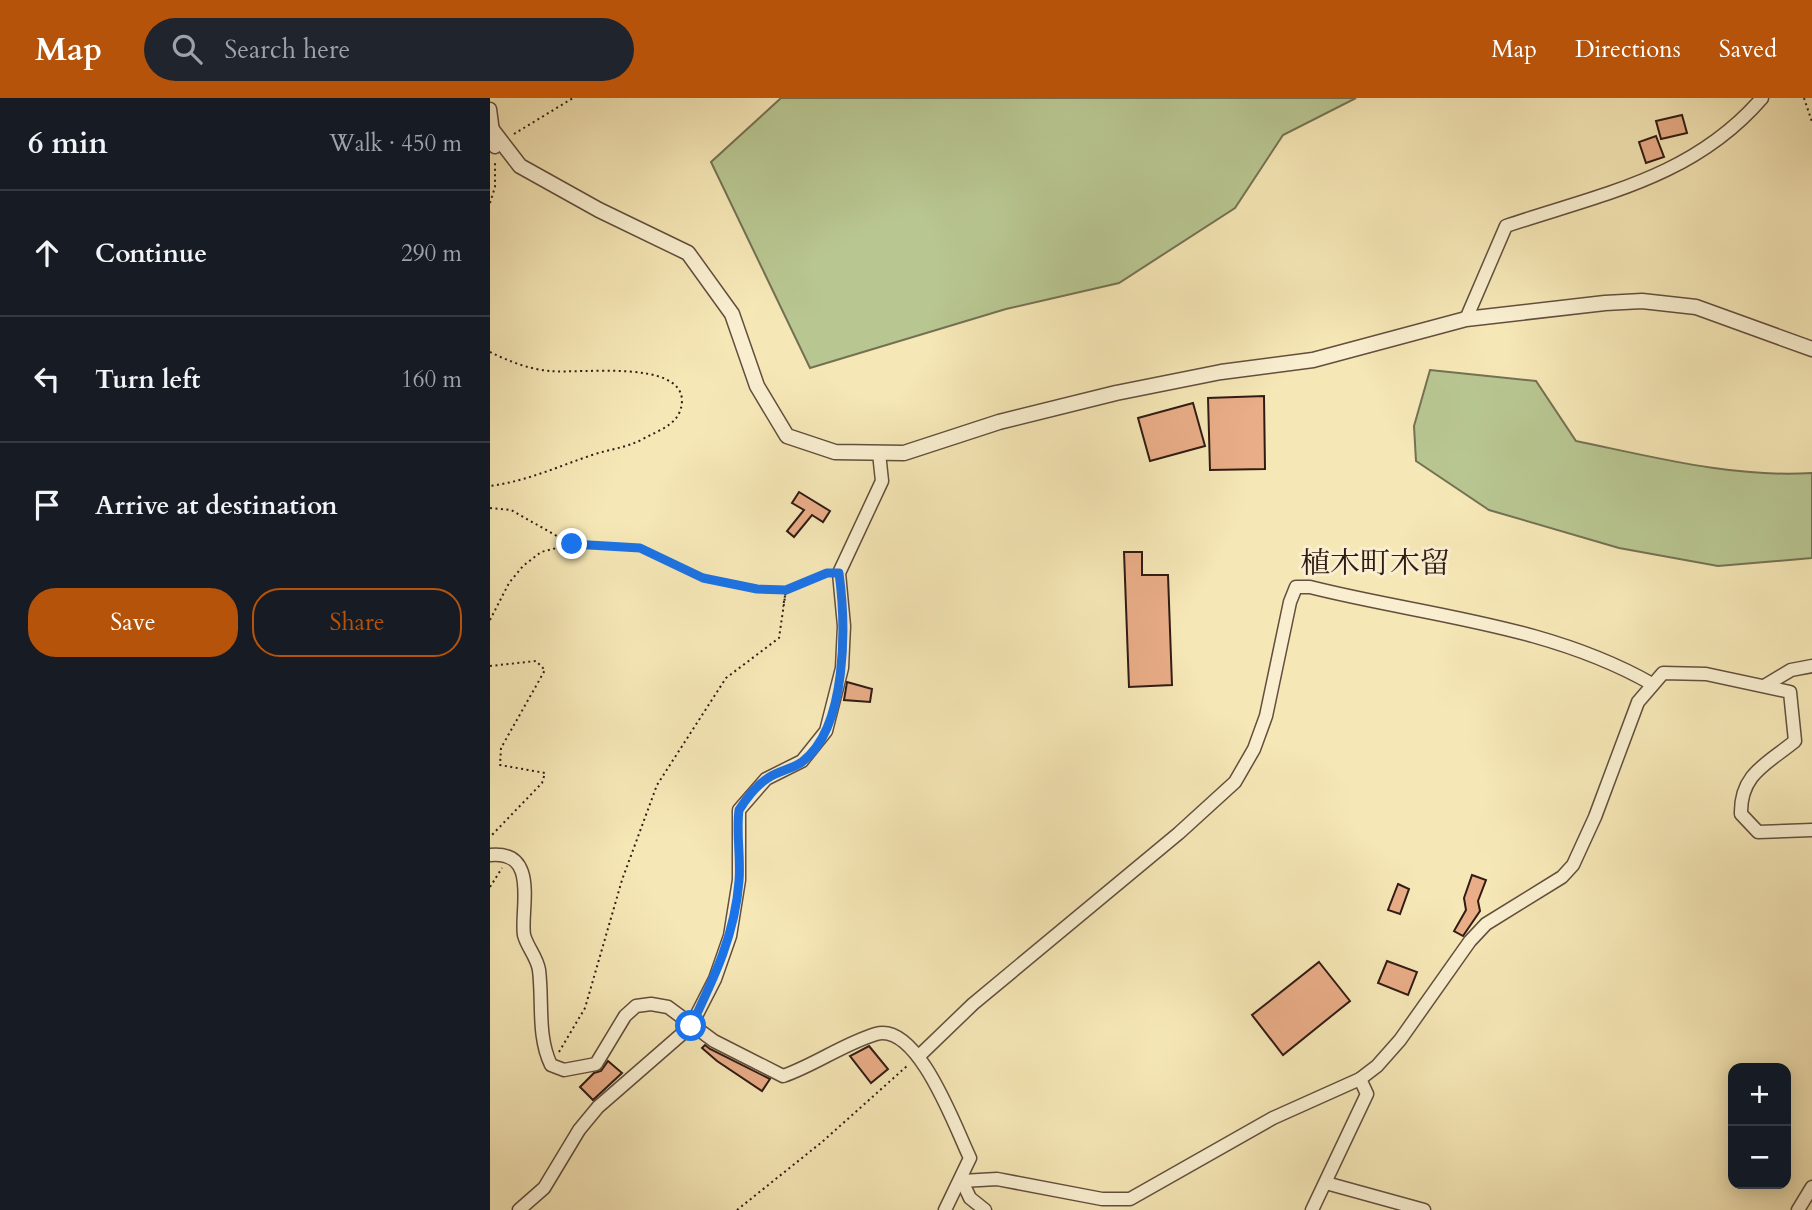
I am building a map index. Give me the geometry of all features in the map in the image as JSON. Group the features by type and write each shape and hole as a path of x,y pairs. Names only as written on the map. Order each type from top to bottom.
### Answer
{"street":[{"path":"1465,319 1506,226 1658,176 1693,159 1729,131 1762,98"},
{"path":"490,109 495,137 520,166 599,210 688,253 732,314 757,386 787,436 835,452 904,453 999,422 1103,397 1221,372 1313,360 1465,319 1605,303 1668,302 1727,316 1812,349"},
{"path":"519,1210 544,1188 579,1130 598,1107 691,1026 715,979 730,936 739,880 739,810 766,779 802,761 826,731 842,668 843,614 839,573 882,481 879,453"},
{"path":"919,1056 973,1004 1179,833 1235,782 1254,749 1266,716 1290,602 1296,587 1310,587 1539,636 1620,666 1652,684"},
{"path":"1766,685 1790,670 1812,666"},
{"path":"962,1181 997,1179 1102,1199 1130,1199 1262,1124 1360,1079 1377,1066 1400,1040 1486,924 1562,877 1573,865 1595,817 1638,702 1663,673 1706,674 1790,692 1796,741 1747,781 1742,790 1741,814 1758,832 1812,830"},
{"path":"490,855 508,858 521,869 527,895 524,935 538,966 541,1029 544,1051 551,1065 564,1070 596,1064 625,1016 636,1006 651,1004 668,1007 691,1026 783,1076 808,1067 878,1033 896,1034 919,1056 970,1158 962,1181 946,1210"},
{"path":"1312,1210 1367,1094 1360,1079"},
{"path":"962,1181 970,1198 985,1210"},
{"path":"1326,1184 1406,1208 1424,1210"},
{"path":"1798,1210 1812,1187"}],"path":[{"path":"490,203 495,187 495,137 573,98"},
{"path":"1804,98 1812,122"},
{"path":"490,352 551,371 657,374 676,386 682,397 681,412 671,425 622,450 595,454 524,481 490,486"},
{"path":"490,508 511,510 572,544"},
{"path":"490,620 509,583 523,566 541,552 572,544 640,548 703,578 757,589 786,590 827,573 839,573"},
{"path":"783,607 786,590"},
{"path":"551,1065 585,1008 622,880 657,785 726,678 779,638 786,590"},
{"path":"490,666 536,661 545,670 501,748 500,765 545,773 542,783 490,837"},
{"path":"490,887 508,858"},
{"path":"737,1210 919,1056"}],"green space":[{"path":"781,98 1356,98 1283,135 1235,208 1119,283 1006,309 810,368 711,162"},
{"path":"1430,370 1536,381 1576,441 1723,469 1782,474 1812,473 1812,558 1718,566 1619,548 1489,510 1416,461 1414,426"}],"building":[{"path":"1682,115 1687,133 1661,139 1656,121"},
{"path":"1656,136 1664,157 1646,163 1639,142"},
{"path":"1264,396 1265,469 1210,470 1208,398"},
{"path":"1193,403 1205,446 1150,461 1138,418"},
{"path":"799,492 830,511 823,522 812,515 794,537 787,531 804,510 792,503"},
{"path":"1124,552 1142,552 1142,575 1168,575 1172,685 1129,687"},
{"path":"847,682 872,689 870,702 844,700"},
{"path":"1472,875 1486,880 1478,901 1480,911 1463,936 1454,931 1466,910 1464,898"},
{"path":"1398,884 1409,889 1400,914 1388,910"},
{"path":"1387,961 1417,972 1408,995 1378,983"},
{"path":"1319,962 1350,1001 1283,1055 1252,1015"},
{"path":"705,1045 770,1079 762,1091 717,1061 702,1048"},
{"path":"869,1046 888,1069 871,1083 850,1056"},
{"path":"608,1061 622,1073 593,1100 580,1087 594,1073 601,1071"}],"district":[{"name":"植木町木留","path":"1375,563"}],"route":[{"path":"572,544 640,548 703,578 757,589 786,590 827,573 839,573 844,626 842,668 826,731 802,761 766,779 739,810 739,880 730,936 715,979 691,1026"}]}
